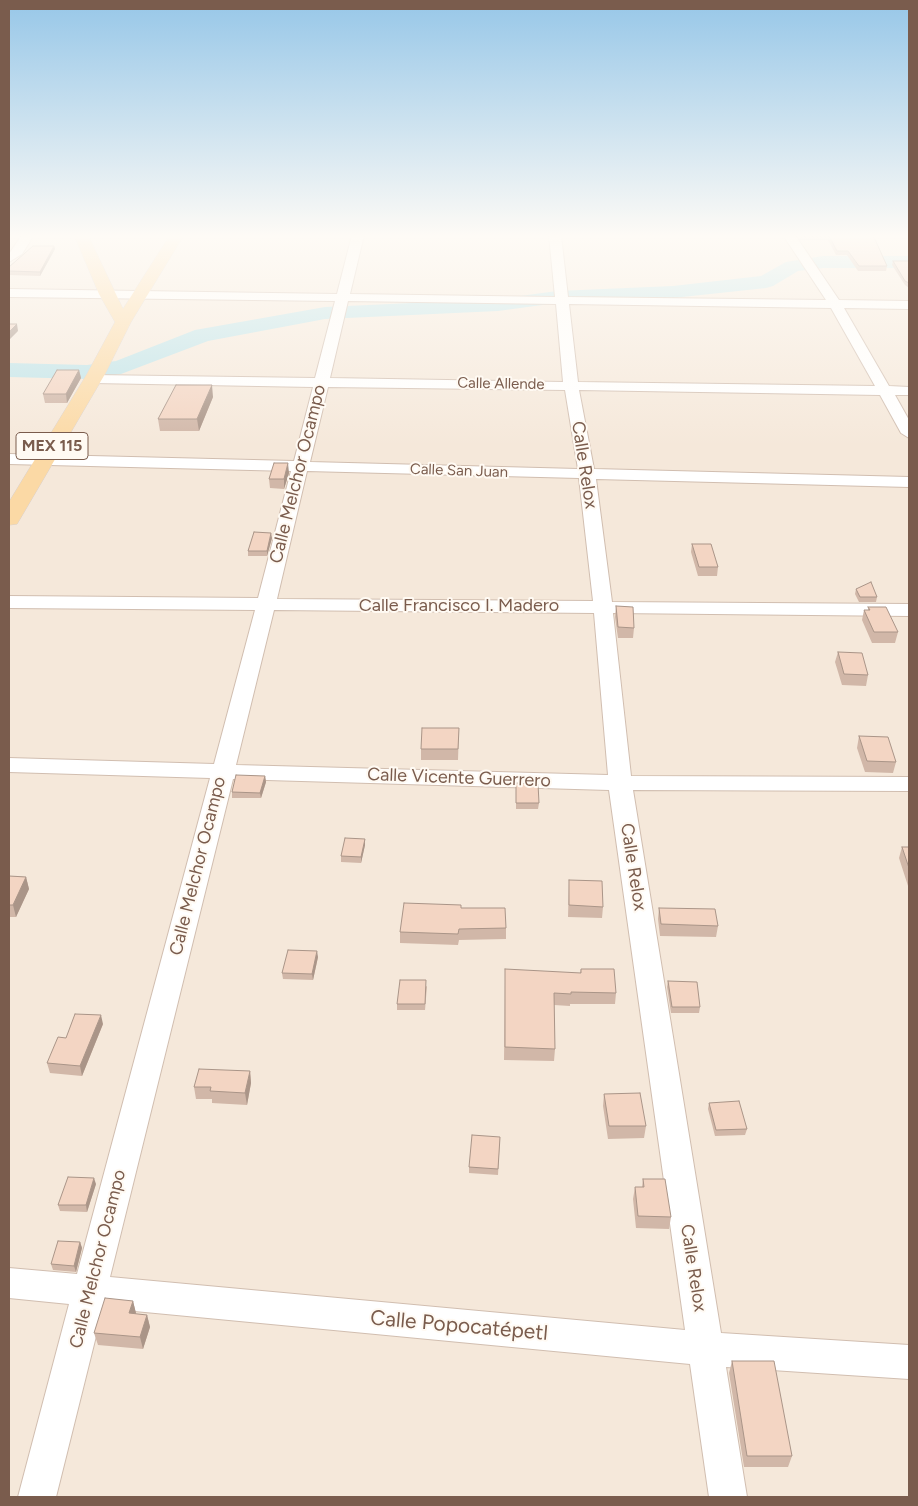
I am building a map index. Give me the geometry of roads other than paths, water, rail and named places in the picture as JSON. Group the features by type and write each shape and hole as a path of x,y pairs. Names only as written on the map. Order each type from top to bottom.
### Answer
{"main road":[{"path":"113,305 123,322"},
{"name":"MEX 115","path":"9,519 134,305"}],"street":[{"path":"327,305 364,305"},
{"name":"Calle Relox","path":"559,305 587,475 603,607 620,783 728,1497"},
{"path":"836,305 909,433"},
{"name":"Calle Melchor Ocampo","path":"37,1497 301,467 339,306"},
{"name":"Calle Allende","path":"96,372 321,381 909,391"},
{"name":"Calle San Juan","path":"9,459 909,482"},
{"name":"Calle Francisco I. Madero","path":"9,602 909,610"},
{"name":"Calle Vicente Guerrero","path":"9,765 620,783 792,782 909,784"},
{"name":"Calle Popocatépetl","path":"9,1283 705,1349 909,1362"}],"waterway":[{"path":"9,370 87,372 121,367 203,335 325,313 492,305"}]}
